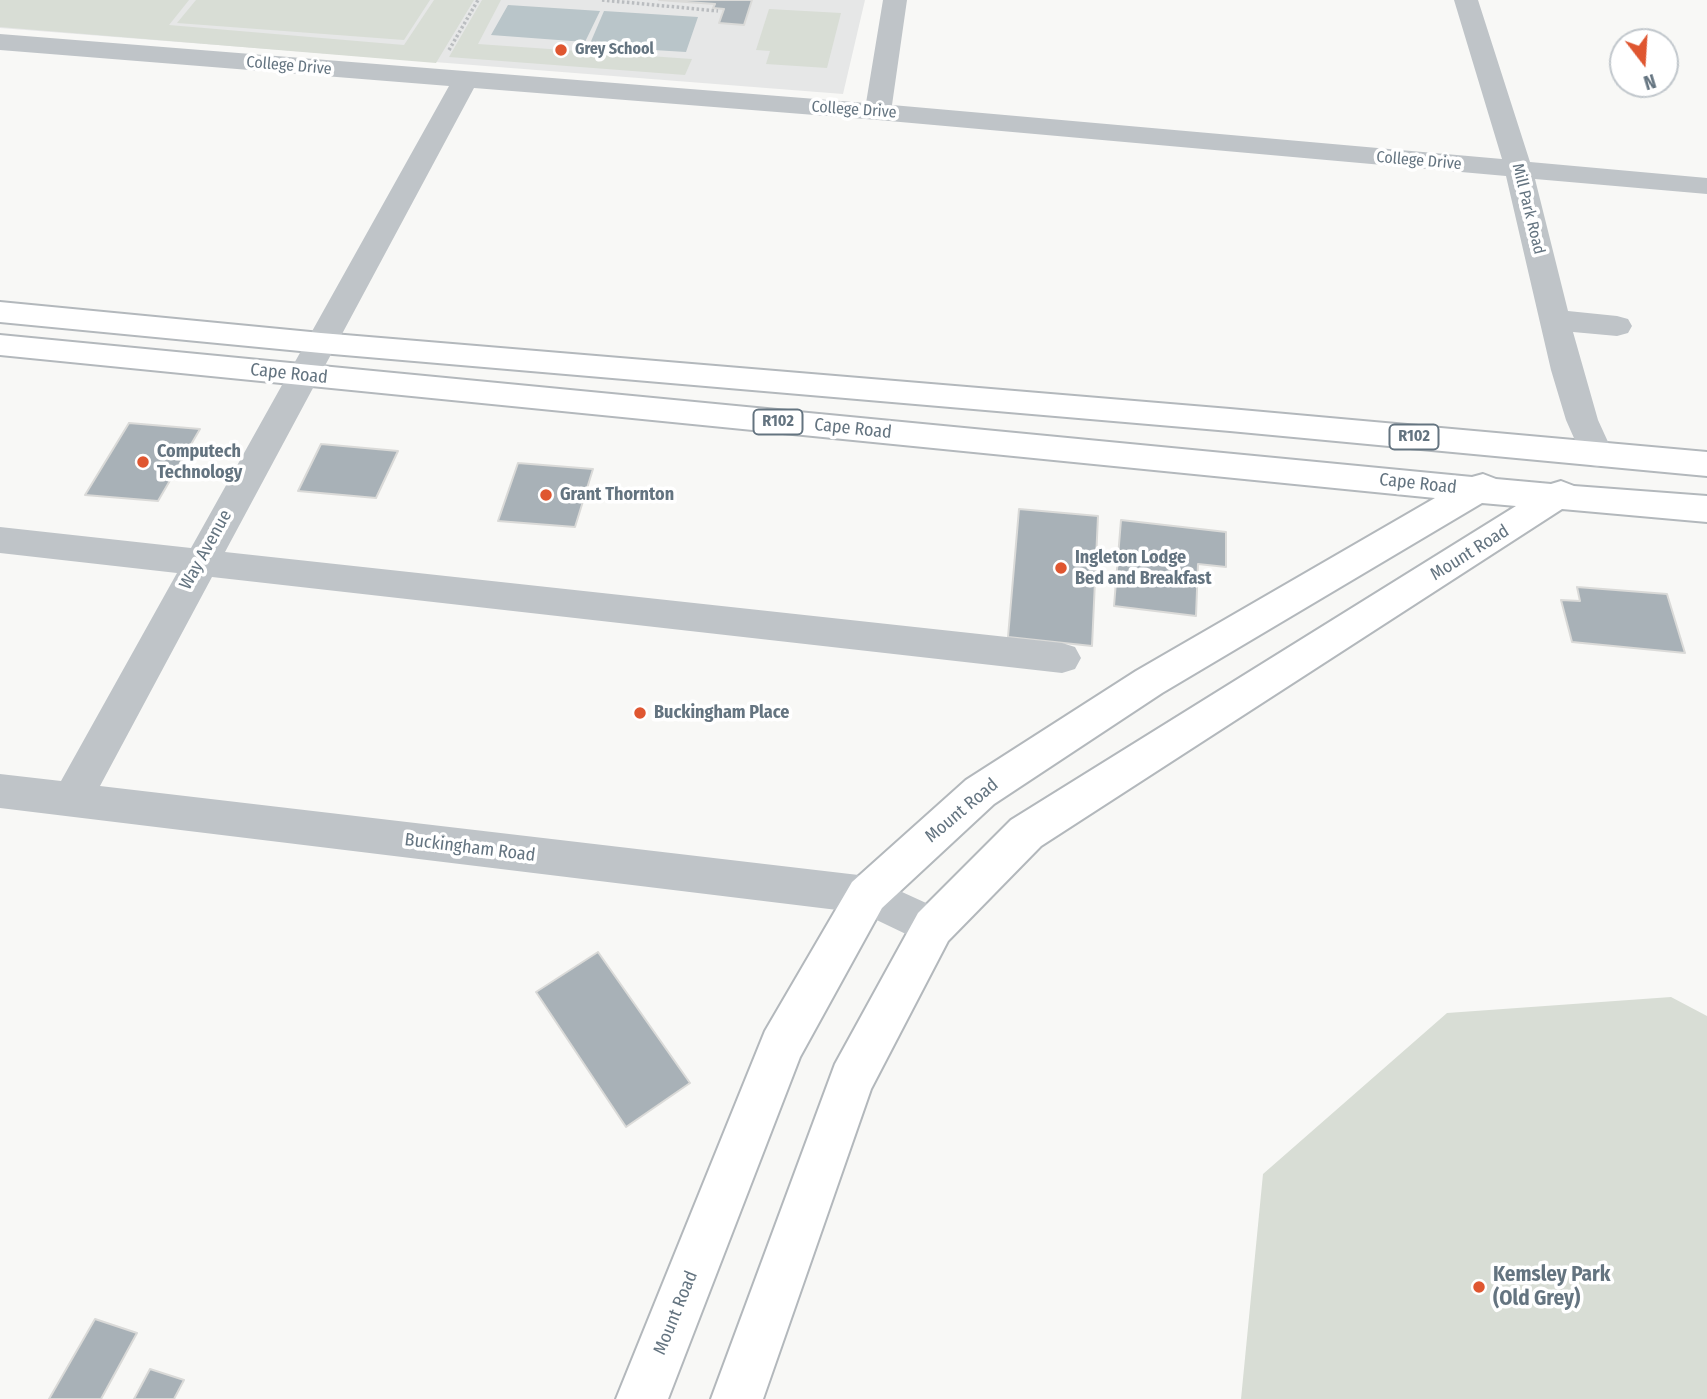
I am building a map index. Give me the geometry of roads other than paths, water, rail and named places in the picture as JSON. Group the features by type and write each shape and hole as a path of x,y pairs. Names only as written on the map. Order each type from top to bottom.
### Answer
{"main road":[{"name":"Cape Road","path":"0,312 321,343 1707,464"},
{"name":"Cape Road","path":"0,345 1557,498 1707,509"},
{"name":"Mount Road","path":"642,1399 781,1046 867,895 980,792 1149,681 1359,556 1477,490 1536,448"},
{"name":"Mount Road","path":"737,1399 851,1080 933,927 1026,833 1180,733 1557,498 1597,455"}],"street":[{"path":"878,112 895,0"},
{"name":"Mill Park Road","path":"1466,0 1519,171 1582,420 1597,455"},
{"name":"College Drive","path":"0,42 456,66 878,112 1707,186"},
{"name":"Way Avenue","path":"71,801 199,562 321,343 456,66"},
{"path":"1555,320 1617,326"},
{"path":"1536,448 1582,420"},
{"path":"0,540 1062,658"},
{"name":"Buckingham Road","path":"0,791 867,895 933,927"}],"place":[{"name":"Grey School","path":"561,50"},
{"name":"Computech Technology","path":"143,462"},
{"name":"Grant Thornton","path":"546,495"},
{"name":"Ingleton Lodge Bed and Breakfast","path":"1061,568"},
{"name":"Buckingham Place","path":"640,713"},
{"name":"Kemsley Park (Old Grey)","path":"1479,1287"}]}
